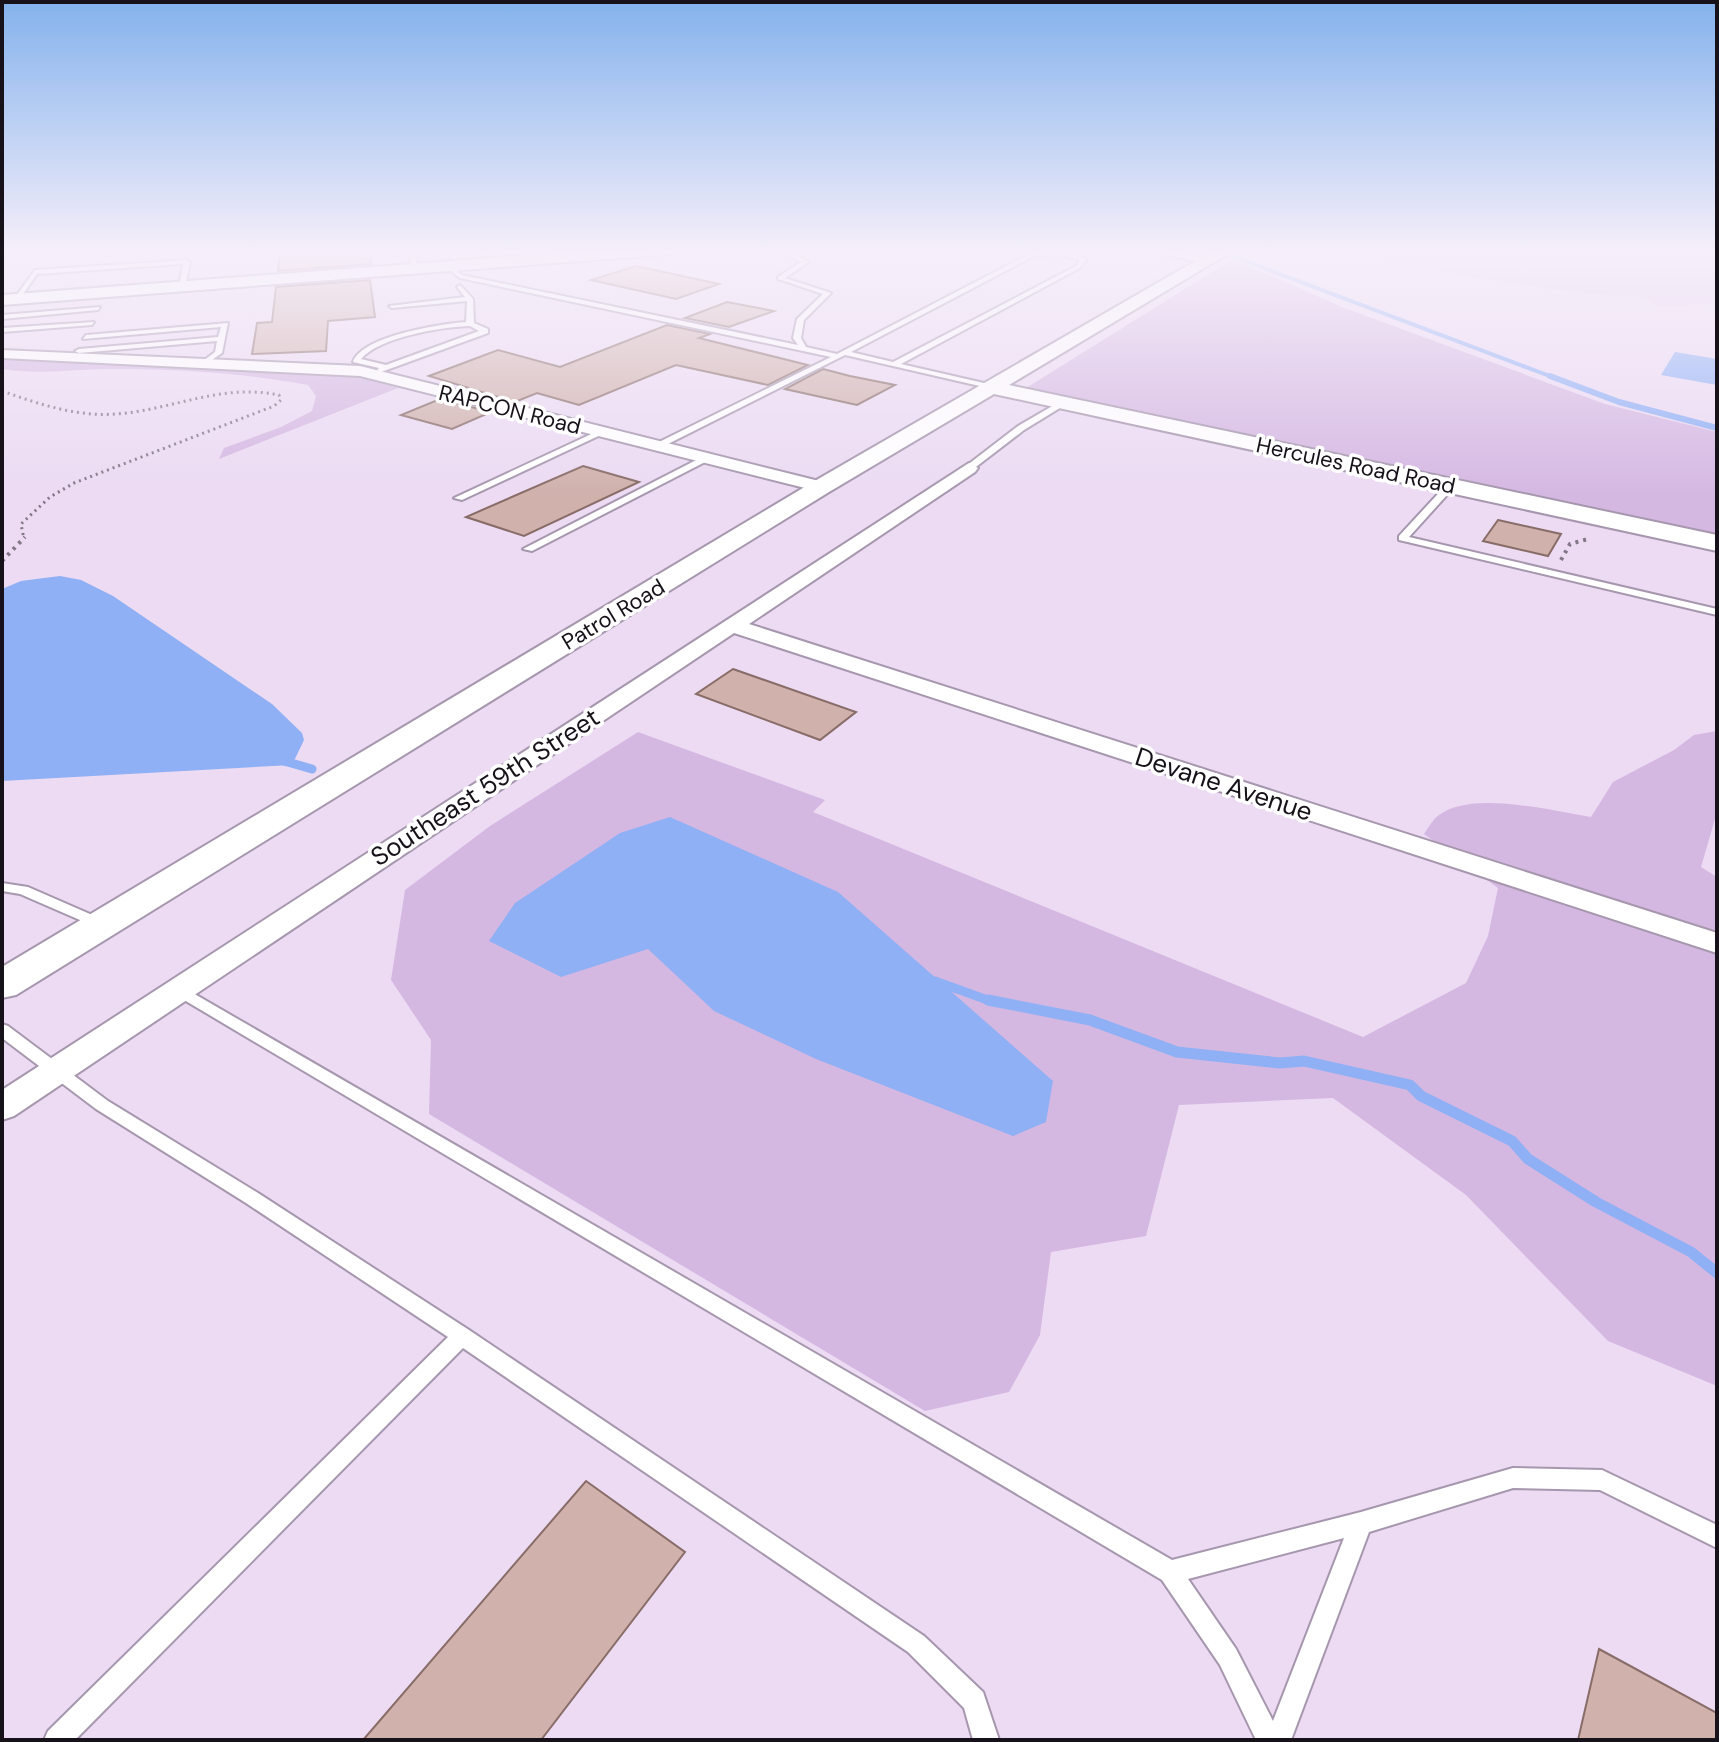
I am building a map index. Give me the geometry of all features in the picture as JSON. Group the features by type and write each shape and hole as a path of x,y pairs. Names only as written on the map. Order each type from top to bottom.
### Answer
{"street":[{"name":"Patrol Road","path":"2,985 821,487 1092,330"},
{"name":"RAPCON Road","path":"2,354 75,354 203,364 379,371 821,487"},
{"name":"Hercules Road Road","path":"994,388 1717,543"},
{"name":"Southeast 59th Street","path":"2,1107 969,468"},
{"name":"Devane Avenue","path":"731,625 1717,943"}],"lane":[{"path":"75,354 89,330"},
{"path":"86,337 164,330"},
{"path":"203,364 218,353 223,330"},
{"path":"339,370 356,360 358,353 374,343 438,330"},
{"path":"356,360 379,371 483,330"},
{"path":"716,330 994,388"},
{"path":"799,330 797,338 804,349"},
{"path":"658,446 888,330"},
{"path":"894,365 959,330"},
{"path":"75,354 221,339"},
{"path":"969,468 1021,428 1064,403"},
{"path":"459,498 603,432"},
{"path":"528,549 706,458"},
{"path":"1451,485 1402,538 1717,612"},
{"path":"2,887 23,890 101,925"},
{"path":"179,990 1170,1572 1228,1657 1269,1740"},
{"path":"2,1030 102,1105 252,1198 462,1336 916,1644 974,1701 986,1740"},
{"path":"57,1740 462,1336"},
{"path":"1170,1572 1361,1523 1513,1478 1602,1480 1717,1537"},
{"path":"1278,1740 1361,1523"}],"path":[{"path":"2,391 54,408 100,415 132,412 229,389 257,390 279,395 281,400 274,406 170,448 93,475 50,497 21,524 25,538 2,561"}],"shaded area":[{"path":"1119,330 1405,330 1605,404 1717,432 1717,534 1026,388"},
{"path":"2,359 306,372 358,377 398,388 219,459 224,448 281,427 312,411 316,396 308,385 186,371 16,371 2,369"},
{"path":"1717,731 1717,812 1701,867 1717,877 1717,1386 1608,1341 1466,1195 1333,1098 1179,1105 1146,1236 1051,1252 1040,1335 1009,1392 925,1411 429,1114 431,1040 391,980 405,890 490,826 638,732 825,800 813,812 1363,1037 1466,983 1488,936 1498,888 1424,834 1437,817 1454,808 1492,803 1591,817 1613,782 1674,750 1694,735"}],"water":[{"path":"1675,352 1717,359 1717,385 1661,375"},
{"path":"60,576 81,580 113,596 272,704 302,733 304,740 292,765 2,781 2,589 21,581"},
{"path":"670,817 838,892 1053,1081 1046,1122 1013,1136 816,1059 714,1011 648,949 561,977 489,941 515,903 620,833"}],"building":[{"path":"256,330 327,330 326,351 252,354"},
{"path":"654,330 692,330 710,334 699,338 808,365 768,385 676,365 579,405 537,393 515,402 429,376 498,350 560,367"},
{"path":"823,369 895,385 857,405 785,389"},
{"path":"440,399 491,412 452,429 401,415"},
{"path":"583,466 639,482 524,536 466,517"},
{"path":"1498,520 1561,534 1548,556 1483,541"},
{"path":"733,669 856,712 820,740 696,694"},
{"path":"586,1481 685,1552 541,1740 363,1740"},
{"path":"1599,1649 1717,1713 1717,1740 1578,1740"}],"waterway":[{"path":"1429,330 1555,378"},
{"path":"1550,376 1619,402 1717,428"},
{"path":"284,761 312,769"},
{"path":"935,981 993,1002"},
{"path":"988,1000 1090,1020 1177,1052 1280,1063 1304,1061 1410,1085 1421,1096 1512,1141 1528,1159 1596,1202 1691,1252 1717,1273"}]}
